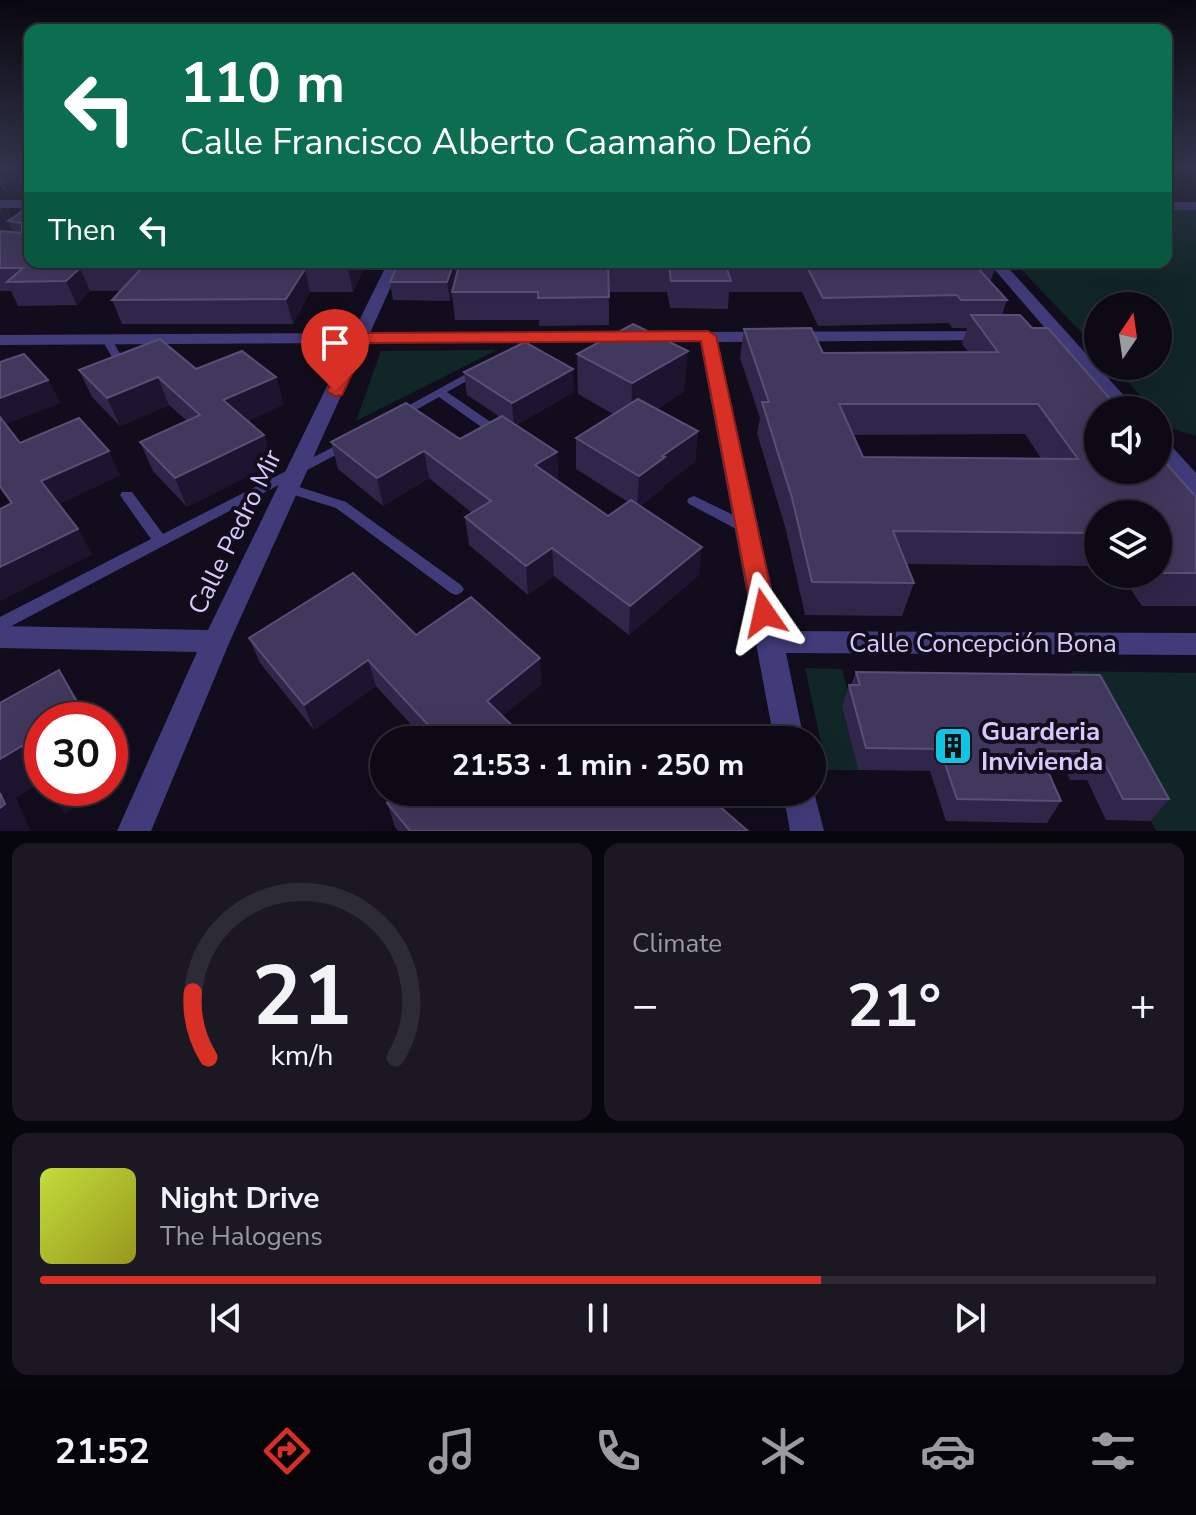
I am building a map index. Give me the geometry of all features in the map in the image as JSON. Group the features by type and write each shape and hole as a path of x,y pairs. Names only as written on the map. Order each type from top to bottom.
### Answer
{"street":[{"name":"Calle Pedro Mir","path":"134,831 216,641 392,268"},
{"path":"1000,268 1114,396"},
{"path":"0,340 1060,335"},
{"path":"708,336 786,726"},
{"path":"1172,460 1196,487"},
{"path":"0,637 216,641"},
{"name":"Calle Concepción Bona","path":"770,642 1196,644"},
{"path":"802,806 807,831"}],"lane":[{"path":"514,350 539,337"},
{"path":"107,340 117,357"},
{"path":"388,420 489,364"},
{"path":"440,392 491,428"},
{"path":"0,625 161,542 294,480 362,435"},
{"path":"294,480 341,505 456,589"},
{"path":"127,495 161,542"},
{"path":"694,501 747,528"}],"green space":[{"path":"1172,209 1196,209 1196,436 1172,429 1172,396 1141,396 1126,380 1172,380 1172,292 1084,292 1084,335 1020,268 1172,268"},
{"path":"497,350 356,421 381,351"},
{"path":"805,668 842,669 852,707 842,708 858,770 827,770 826,726 818,726"},
{"path":"1071,671 1196,673 1196,831 1156,831"}],"building":[{"path":"24,207 24,268 80,268 66,281 7,282 23,268 0,268 0,231 22,233 22,223 8,221"},
{"path":"142,268 348,268 305,269 286,299 112,300"},
{"path":"396,268 452,268 447,282 390,282"},
{"path":"458,268 608,268 609,297 538,298 538,292 452,292"},
{"path":"669,268 727,268 731,281 671,281"},
{"path":"808,268 978,268 1007,300 961,300 957,295 823,298"},
{"path":"971,315 1020,315 1032,328 1048,328 1084,369 1084,380 1094,380 1108,396 1084,396 1084,484 1172,484 1172,470 1196,497 1196,573 1172,573 1172,500 1084,500 1084,533 893,531 914,583 812,582 792,498 762,402 769,402 744,329 811,328 823,353 998,352","holes":["839,404 1038,404 1078,459 863,457"]},
{"path":"633,324 688,351 632,383 577,354"},
{"path":"160,339 196,369 242,351 276,377 223,400 264,435 175,478 140,442 200,415 158,377 107,398 79,370"},
{"path":"525,342 573,369 512,403 464,372"},
{"path":"24,354 48,380 0,398 0,362"},
{"path":"638,399 698,431 639,476 576,438"},
{"path":"406,403 460,439 502,416 557,452 535,465 608,516 631,500 702,547 630,606 552,548 526,566 465,517 491,501 424,451 377,478 331,442"},
{"path":"0,417 20,443 79,418 109,451 41,481 78,529 0,567 0,509 12,503 0,486"},
{"path":"353,573 416,635 471,597 540,658 487,701 513,726 429,726 368,660 304,705 249,638"},
{"path":"59,670 77,702 24,702 24,750 22,746 0,759 0,703"},
{"path":"856,672 1100,675 1169,799 1123,799 1102,758 1085,758 1082,751 1039,751 1061,801 957,799 940,749 866,748 849,685 860,685"},
{"path":"389,806 719,806 748,831 410,831"}],"place":[{"name":"Guarderia Invivienda","path":"953,746"}],"route":[{"path":"335,391 361,338 708,336 764,613"}]}
